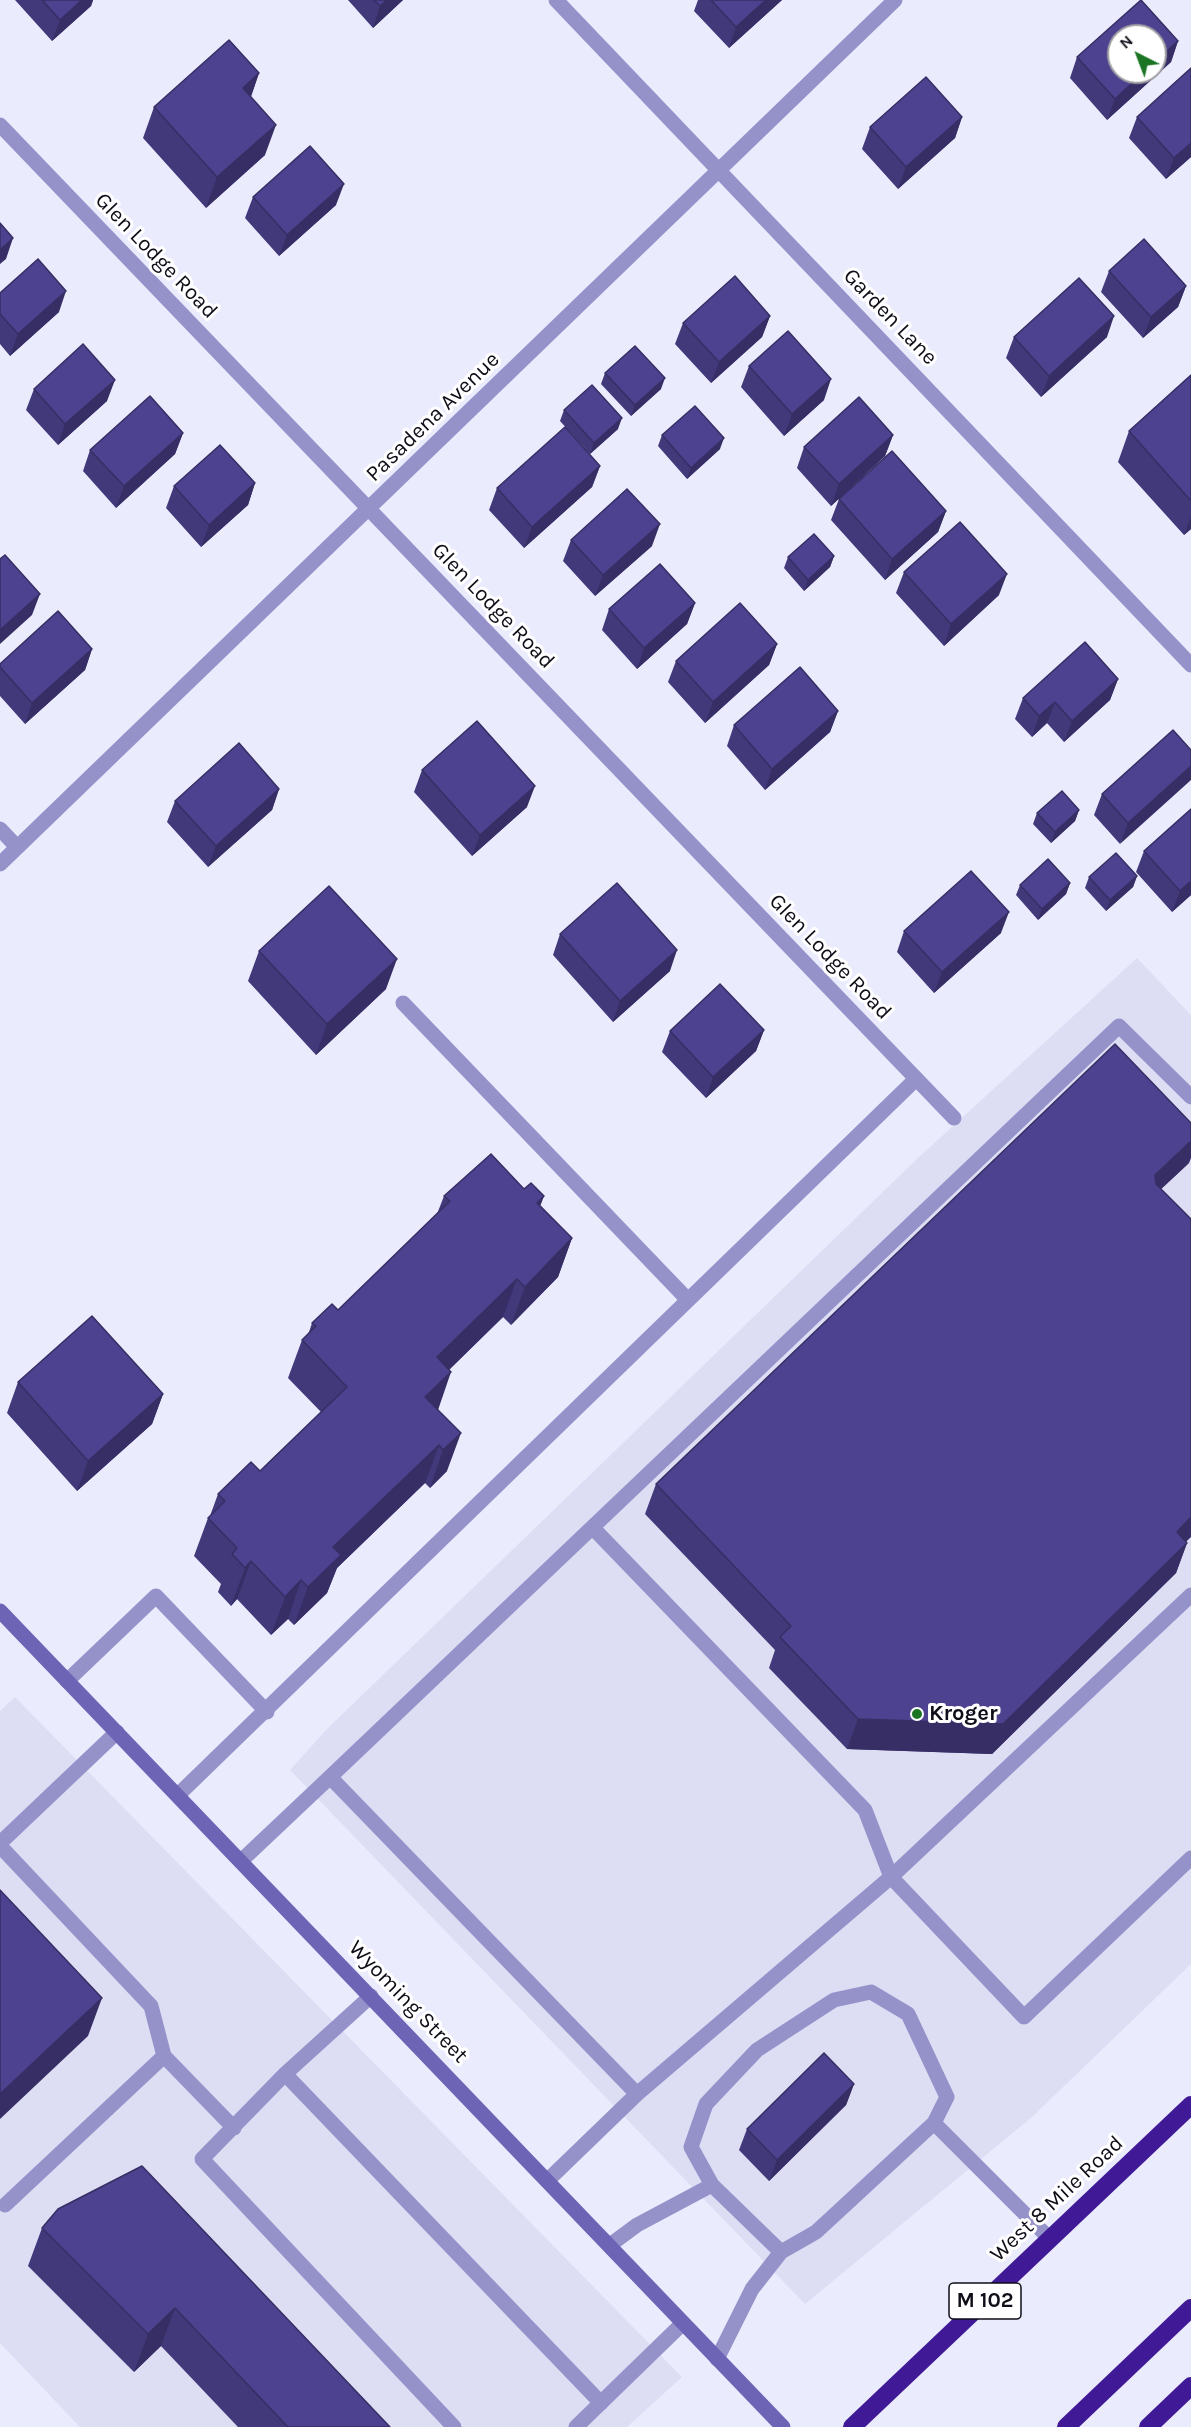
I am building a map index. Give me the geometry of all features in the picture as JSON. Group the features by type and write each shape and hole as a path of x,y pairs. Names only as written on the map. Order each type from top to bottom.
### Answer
{"highway":[{"name":"West 8 Mile Road","path":"852,2427 1191,2105"},
{"path":"1066,2427 1191,2308"},
{"path":"1148,2427 1191,2386"}],"street":[{"name":"Garden Lane","path":"556,0 1191,665"},
{"name":"Pasadena Avenue","path":"0,864 895,0"},
{"name":"Glen Lodge Road","path":"0,125 954,1118"},
{"path":"0,829 17,847"},
{"path":"404,1003 688,1300"},
{"path":"241,1861 1119,1026 1191,1097"},
{"path":"178,1795 267,1712 916,1079"},
{"path":"593,1528 865,1810 891,1877 1024,2017 1191,1858"},
{"path":"548,2180 637,2094 891,1877 1191,1595"},
{"path":"67,1681 156,1596 267,1712"},
{"name":"Wyoming Street","path":"0,1611 783,2427"},
{"path":"117,1732 0,1845 151,2006 164,2056 234,2128"},
{"path":"330,1778 637,2094"},
{"path":"717,2359 752,2289 781,2252 816,2232 934,2124 947,2097 908,2014 871,1992 834,2000 757,2050 706,2104 691,2147 712,2185 781,2252"},
{"path":"371,1996 285,2074 202,2158 454,2427"},
{"path":"5,2205 164,2056"},
{"path":"285,2074 601,2403"},
{"path":"934,2124 1050,2239"},
{"path":"610,2245 637,2225 712,2185"},
{"path":"576,2427 683,2323"}],"shaded area":[{"path":"1137,958 1191,1015 1191,1964 1032,2117 805,2304 290,1770 327,1729 918,1158"},
{"path":"15,1697 682,2377 627,2427 80,2427 0,2343 0,1711"}],"building":[{"path":"42,0 82,0 60,20"},
{"path":"374,0 387,0 380,6"},
{"path":"711,0 766,0 736,27"},
{"path":"1141,0 1163,24 1114,24"},
{"path":"1167,29 1178,41 1167,51"},
{"path":"1107,30 1107,84 1131,84 1115,99 1077,57"},
{"path":"229,40 259,73 243,88 276,125 217,177 154,107"},
{"path":"1191,68 1191,143 1174,158 1137,117"},
{"path":"926,77 962,117 906,167 870,127"},
{"path":"310,146 344,184 287,235 253,197"},
{"path":"0,223 13,238 0,250"},
{"path":"1144,239 1186,286 1151,317 1109,271"},
{"path":"38,259 66,291 18,334 0,314 0,293"},
{"path":"735,276 770,316 719,362 683,323"},
{"path":"1079,278 1114,316 1049,376 1014,337"},
{"path":"788,331 831,379 792,414 749,366"},
{"path":"83,344 115,380 65,424 34,389"},
{"path":"635,346 665,378 635,405 605,373"},
{"path":"1191,375 1191,501 1129,431"},
{"path":"592,385 622,418 594,443 564,410"},
{"path":"150,396 183,433 124,486 90,450"},
{"path":"859,397 893,435 839,484 804,447"},
{"path":"695,406 724,438 691,468 662,435"},
{"path":"565,427 600,466 532,527 497,488"},
{"path":"220,445 255,483 209,525 174,486"},
{"path":"892,451 946,511 892,559 839,499"},
{"path":"627,489 660,524 603,575 571,540"},
{"path":"960,522 1007,574 951,624 904,572"},
{"path":"814,534 834,556 808,580 788,557"},
{"path":"5,555 40,594 0,630 0,559"},
{"path":"660,564 695,603 644,648 609,609"},
{"path":"740,603 777,644 713,702 676,661"},
{"path":"58,611 92,649 32,703 0,667 0,664"},
{"path":"1085,642 1118,679 1072,721 1055,702 1039,716 1023,698"},
{"path":"800,667 838,711 772,769 734,725"},
{"path":"477,721 535,786 480,835 422,770"},
{"path":"1173,730 1191,750 1191,766 1128,823 1102,794"},
{"path":"239,743 279,789 216,846 175,801"},
{"path":"1062,791 1079,810 1055,832 1037,813"},
{"path":"1191,809 1191,881 1180,891 1144,851"},
{"path":"1116,853 1137,876 1110,900 1089,877"},
{"path":"1048,859 1070,883 1042,909 1020,885"},
{"path":"971,871 1009,912 942,972 904,931"},
{"path":"617,883 677,950 620,1001 560,934"},
{"path":"329,886 397,959 327,1024 259,951"},
{"path":"720,984 764,1030 713,1077 670,1031"},
{"path":"1115,1044 1191,1123 1191,1141 1155,1175 1156,1184 1191,1219 1191,1517 1177,1532 1187,1543 1003,1724 858,1719 780,1637 791,1626 656,1484"},
{"path":"491,1154 524,1189 531,1183 544,1196 537,1203 572,1238 525,1287 517,1279 437,1357 451,1372 425,1397 461,1433 443,1450 439,1445 333,1547 341,1555 308,1587 301,1580 285,1597 251,1561 245,1568 232,1554 237,1548 208,1518 225,1501 218,1494 251,1462 260,1471 347,1387 302,1340 316,1326 312,1323 332,1304 338,1310 450,1201 444,1196"},
{"path":"92,1316 163,1394 88,1461 18,1382"},
{"path":"0,1890 102,1998 0,2094"},
{"path":"824,2053 854,2084 777,2160 747,2129"},
{"path":"142,2166 390,2427 288,2427 175,2308 148,2334 42,2228 58,2209"}],"place":[{"name":"Kroger","path":"917,1714"}]}
